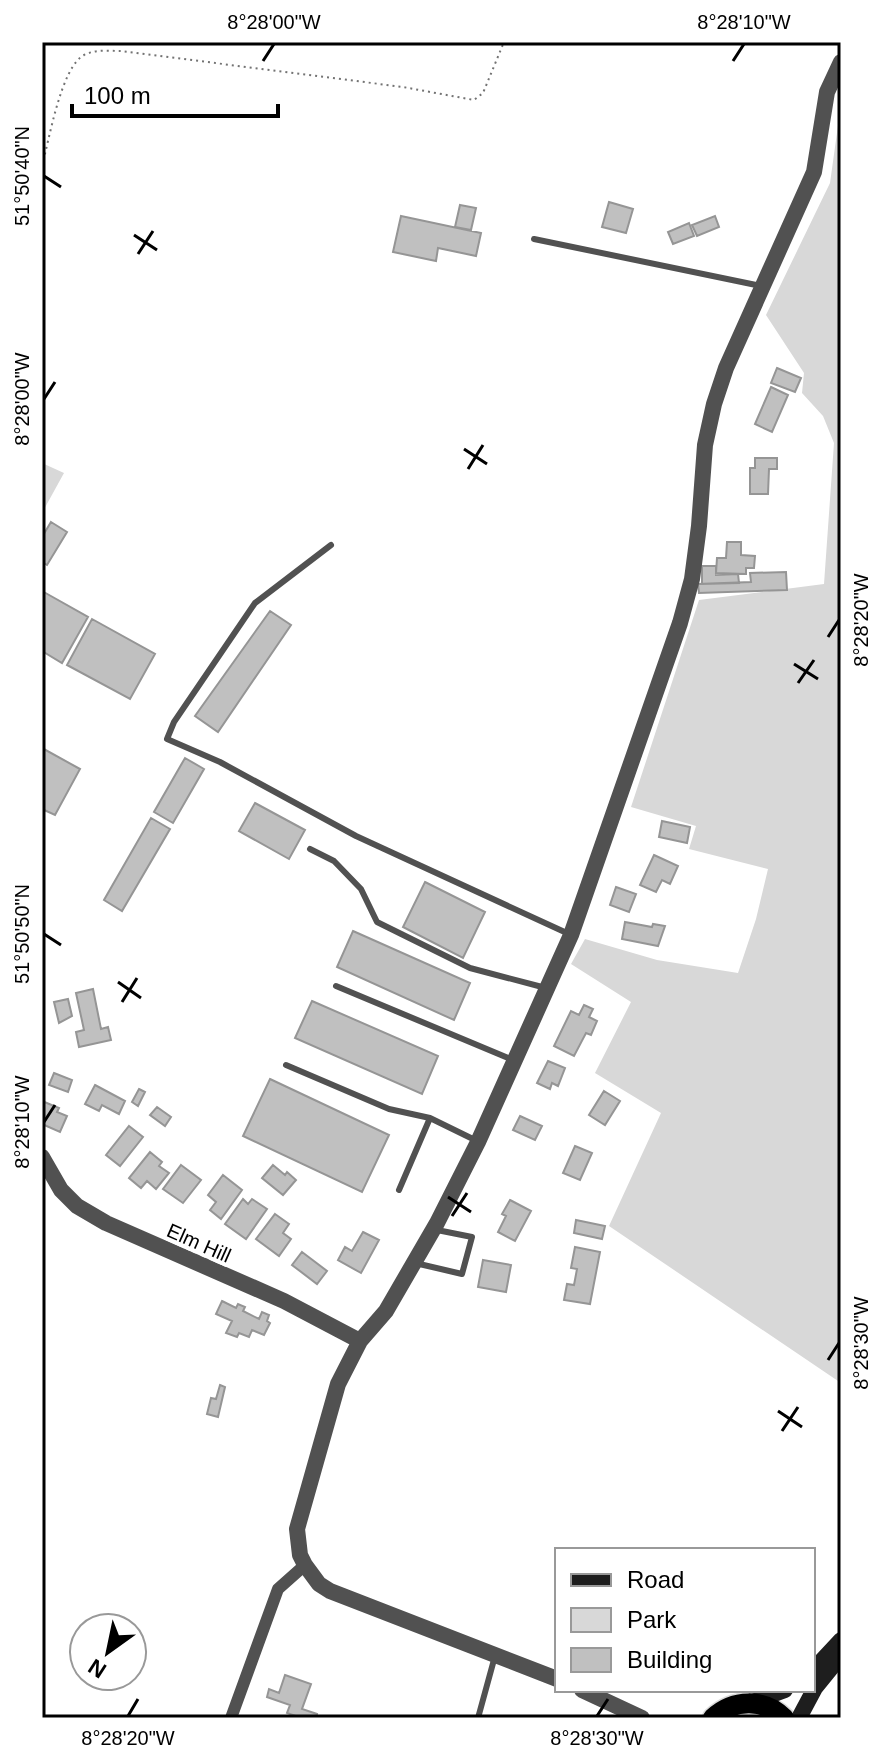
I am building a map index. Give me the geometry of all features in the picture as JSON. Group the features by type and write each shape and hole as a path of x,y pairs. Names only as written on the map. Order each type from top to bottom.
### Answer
{"highway":[{"path":"713,1716 734,1705 750,1703 765,1705 784,1718"}],"main road":[{"path":"815,1668 841,1640"},
{"path":"815,1688 841,1656"},
{"path":"750,1703 780,1692"},
{"path":"799,1718 813,1692"}],"street":[{"path":"555,1678 330,1591 319,1584 305,1565 297,1529 338,1384 360,1341 386,1311 434,1230 478,1142 571,935 680,623 692,579 705,445 714,404 726,368 765,287 814,172 827,92 841,62"},
{"name":"Elm Hill","path":"42,1157 61,1190 77,1206 106,1223 284,1301 360,1341"},
{"path":"231,1718 278,1589 305,1565"},
{"path":"586,1692 642,1718"}],"lane":[{"path":"534,239 765,287"},
{"path":"331,545 255,603 174,722 167,739 220,762 356,836 571,935"},
{"path":"310,849 334,861 361,889 377,922 470,968 546,988"},
{"path":"336,986 514,1061"},
{"path":"286,1065 389,1109 430,1118 478,1142"},
{"path":"399,1190 430,1118"},
{"path":"415,1263 462,1274 472,1237 434,1230"},
{"path":"478,1718 495,1656"}],"path":[{"path":"42,166 61,95 72,67 81,56 97,51 121,51 403,87 474,100 483,93 504,42"}],"green space":[{"path":"841,104 841,1383 609,1226 661,1113 595,1073 631,1002 571,964 585,939 657,960 738,973 756,919 768,869 689,849 696,826 631,807 699,600 824,584 834,443 823,416 802,393 804,373 766,315 830,183"},
{"path":"42,463 64,473 42,513"}],"building":[{"path":"609,202 633,209 626,233 602,227"},
{"path":"460,205 476,208 471,230 455,227"},
{"path":"401,216 481,233 476,256 438,248 436,261 393,252"},
{"path":"715,216 719,227 697,236 692,225"},
{"path":"689,223 694,236 673,244 668,232"},
{"path":"777,368 801,378 795,392 771,383"},
{"path":"771,387 788,395 772,432 755,424"},
{"path":"755,458 777,458 777,469 769,469 768,494 750,494 750,468 755,468"},
{"path":"51,522 67,532 47,565 42,562 42,537"},
{"path":"727,542 741,542 741,555 755,556 754,568 746,568 746,574 716,573 717,558 726,558"},
{"path":"702,566 716,566 716,575 738,574 739,583 702,584"},
{"path":"786,572 787,590 699,593 698,584 751,582 750,573"},
{"path":"42,591 88,617 62,663 42,651"},
{"path":"270,611 291,625 218,732 195,716"},
{"path":"92,619 155,654 130,699 67,665"},
{"path":"42,748 80,769 55,815 42,809"},
{"path":"185,758 204,769 173,823 154,812"},
{"path":"255,803 305,830 289,859 239,831"},
{"path":"151,818 170,829 122,911 104,900"},
{"path":"662,821 690,827 687,843 659,837"},
{"path":"654,855 678,866 670,884 662,880 656,892 640,885"},
{"path":"425,882 485,912 463,958 403,927"},
{"path":"616,887 636,894 629,912 610,905"},
{"path":"625,922 665,926 658,946 622,939"},
{"path":"353,931 470,983 454,1020 337,967"},
{"path":"93,989 101,1029 108,1027 111,1040 79,1047 76,1032 84,1030 76,993"},
{"path":"68,999 72,1016 59,1023 54,1002"},
{"path":"312,1001 438,1056 422,1094 295,1038"},
{"path":"584,1005 593,1009 589,1017 597,1021 591,1035 586,1033 574,1056 554,1046 571,1011 579,1015"},
{"path":"548,1061 565,1068 558,1086 552,1083 550,1089 537,1083"},
{"path":"54,1073 72,1080 68,1092 49,1085"},
{"path":"270,1079 389,1135 362,1192 243,1136"},
{"path":"95,1085 125,1101 119,1114 102,1105 99,1111 85,1104"},
{"path":"139,1089 145,1092 138,1106 132,1102"},
{"path":"604,1091 620,1101 605,1125 589,1115"},
{"path":"42,1101 59,1108 57,1112 67,1116 60,1132 42,1124"},
{"path":"157,1107 171,1117 165,1126 150,1115"},
{"path":"520,1116 542,1126 535,1140 513,1130"},
{"path":"129,1126 143,1137 120,1166 106,1155"},
{"path":"575,1146 592,1153 580,1180 563,1173"},
{"path":"150,1152 162,1162 159,1166 169,1173 156,1189 147,1181 141,1188 129,1178"},
{"path":"181,1165 201,1180 183,1203 163,1189"},
{"path":"273,1165 296,1180 283,1195 262,1178"},
{"path":"223,1175 242,1190 221,1219 210,1210 216,1202 208,1195"},
{"path":"243,1199 248,1204 252,1199 267,1209 246,1239 225,1224"},
{"path":"510,1200 531,1211 515,1241 498,1232 506,1216 502,1214"},
{"path":"275,1214 289,1224 283,1233 291,1239 279,1256 256,1239"},
{"path":"576,1220 605,1226 602,1239 574,1233"},
{"path":"363,1232 379,1240 361,1273 338,1260 345,1247 352,1251"},
{"path":"575,1247 600,1252 590,1304 564,1300 567,1284 574,1285 577,1269 571,1268"},
{"path":"302,1252 327,1271 317,1284 292,1265"},
{"path":"483,1260 511,1265 506,1292 478,1287"},
{"path":"222,1301 236,1308 238,1304 245,1307 243,1311 259,1319 262,1312 269,1315 267,1321 270,1323 264,1335 252,1330 249,1337 226,1333 232,1321 216,1314"},
{"path":"220,1385 225,1387 218,1417 207,1414 211,1398 216,1399"},
{"path":"285,1675 311,1684 302,1709 317,1714 316,1718 295,1718 287,1713 290,1705 267,1697 269,1689 279,1693"}]}
